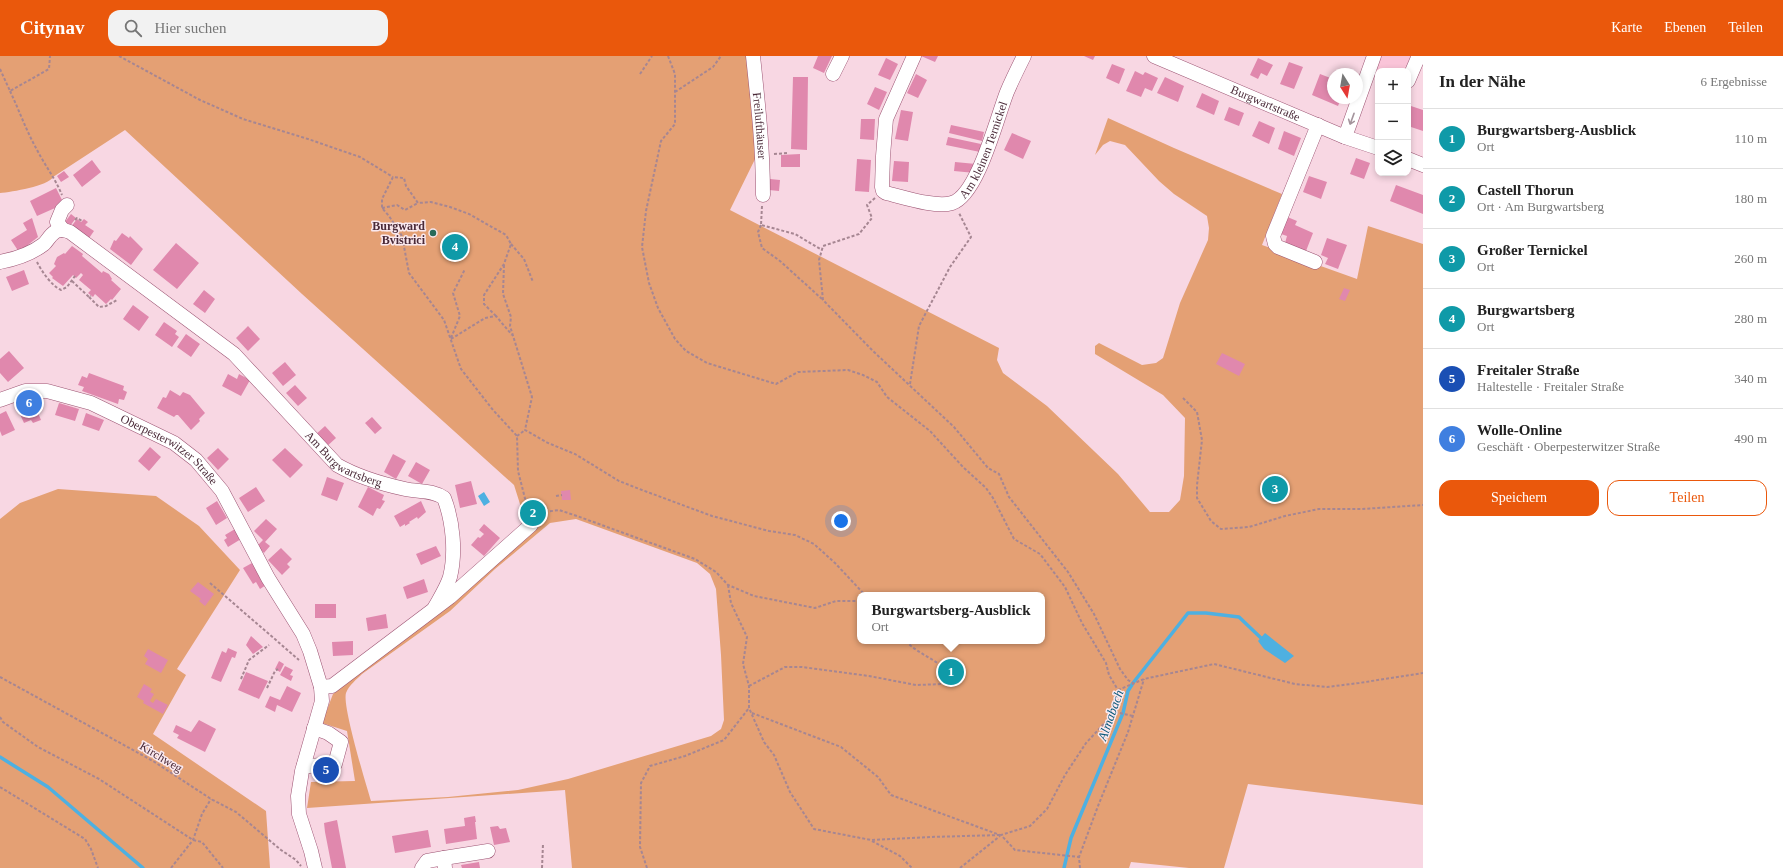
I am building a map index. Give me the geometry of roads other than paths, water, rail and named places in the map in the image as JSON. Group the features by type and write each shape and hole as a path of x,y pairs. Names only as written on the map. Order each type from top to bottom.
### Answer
{"street":[{"name":"Freilufthäuser","path":"753,56 762,140 763,195"},
{"path":"833,74 842,56"},
{"name":"Am kleinen Ternickel","path":"909,58 886,119 883,156 883,191 942,205 954,202 971,185 980,170 1008,92 1024,56"},
{"path":"1345,137 1374,56"},
{"path":"1411,74 1417,60 1423,56"},
{"name":"Burgwartstraße","path":"1162,58 1345,137 1375,147"},
{"path":"1315,262 1278,247 1275,244 1273,236 1318,125"},
{"path":"1411,161 1423,165"},
{"path":"0,262 28,254 44,243 55,232 63,230 57,222 62,210 67,205"},
{"name":"Am Burgwartsberg","path":"63,230 70,232 95,249 134,280 234,354 337,465 354,474 405,489 438,493 444,498 452,528 450,577 435,607 332,686 322,688"},
{"name":"Oberpesterwitzer Straße","path":"0,400 25,391 47,391 91,403 174,443 196,460 222,491 278,594 302,634 322,688"},
{"path":"435,607 450,597 532,525"},
{"path":"315,868 312,851 299,814 298,796 304,765 322,701 322,688"},
{"path":"304,765 340,764 341,742 328,733 314,728"},
{"path":"422,868 427,861 445,863 488,851"}],"water":[{"path":"484,492 490,502 484,506 478,496"},
{"path":"1265,633 1294,656 1285,663 1264,649 1258,641"}],"waterway":[{"name":"Almabach","path":"1064,868 1071,838 1123,713 1128,691 1188,613 1206,613 1239,617 1261,638"},
{"path":"0,757 48,787 143,868"}],"place":[{"name":"Burgward Bvistrici","path":"433,233"},
{"name":"Burgwartsberg","path":"455,247"},
{"name":"Wolle-Online","path":"29,403"},
{"name":"Großer Ternickel","path":"1275,489"},
{"name":"Castell Thorun","path":"533,513"},
{"name":"Burgwartsberg-Ausblick","path":"951,672"},
{"name":"Freitaler Straße","path":"326,770"}]}
